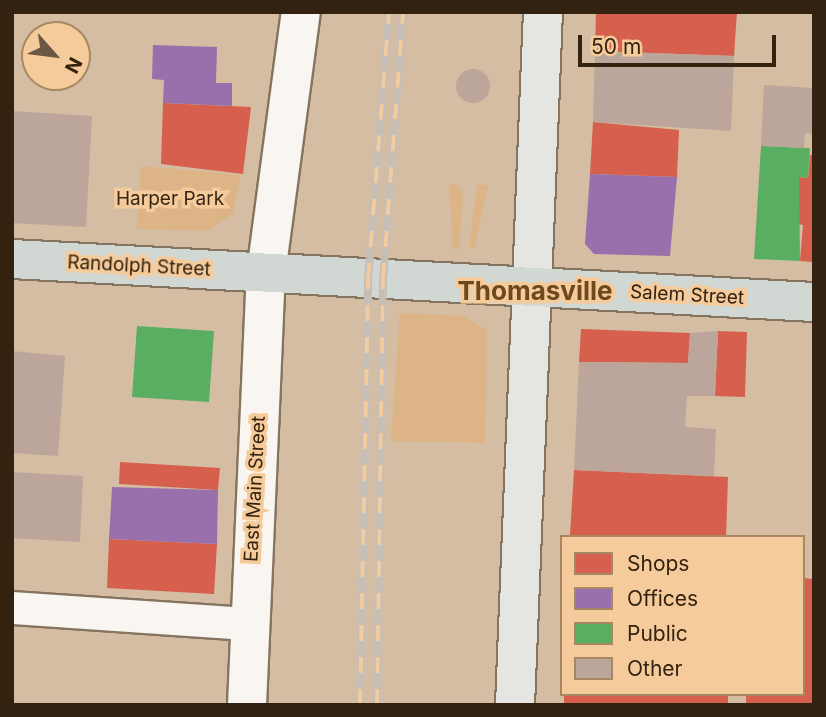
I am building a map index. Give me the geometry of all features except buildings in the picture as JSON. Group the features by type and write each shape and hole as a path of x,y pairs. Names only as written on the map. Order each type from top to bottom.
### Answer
{"main road":[{"path":"515,705 530,287 544,12"},
{"name":"Randolph Street","path":"12,259 266,273"},
{"name":"Salem Street","path":"266,273 814,302"}],"street":[{"name":"East Main Street","path":"247,705 266,273 301,12"},
{"path":"12,608 249,624"}],"green space":[{"name":"Harper Park","path":"141,166 241,175 233,213 208,231 137,229"},
{"path":"449,184 458,185 463,196 459,249 453,249"},
{"path":"477,185 488,185 475,246 469,249"},
{"path":"400,313 463,316 487,330 485,443 391,441"}],"railway":[{"path":"360,705 368,279 389,12"},
{"path":"377,705 383,279 403,12"}],"district":[{"name":"Thomasville","path":"535,291"}]}
